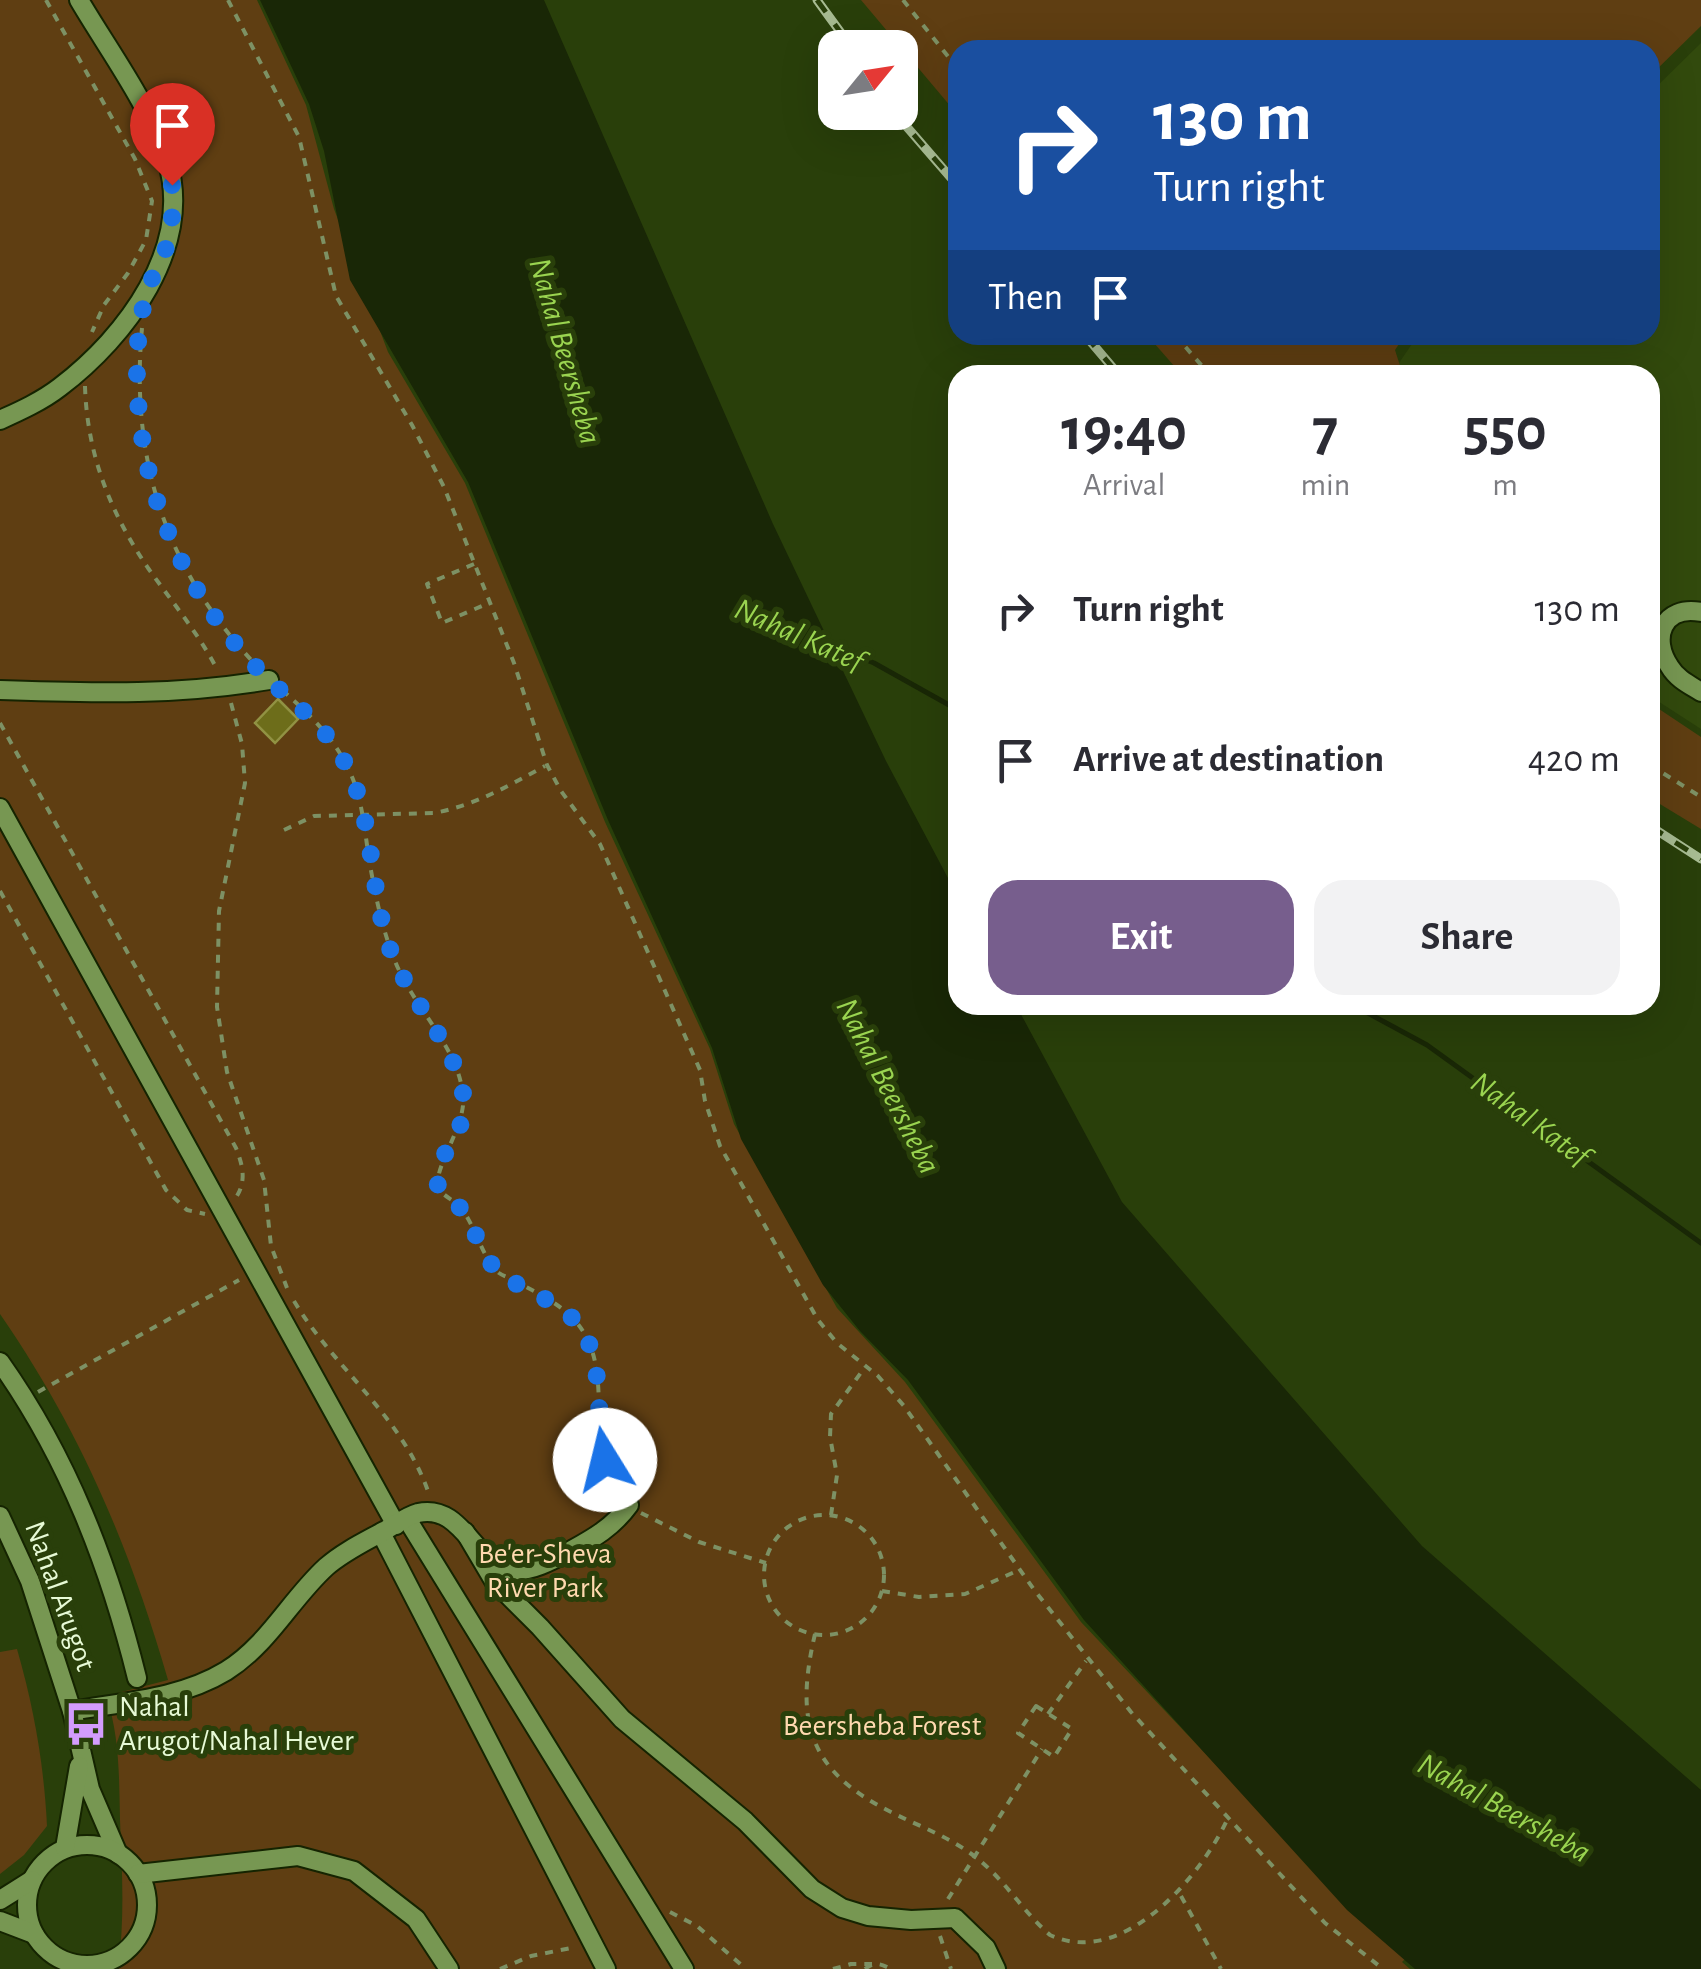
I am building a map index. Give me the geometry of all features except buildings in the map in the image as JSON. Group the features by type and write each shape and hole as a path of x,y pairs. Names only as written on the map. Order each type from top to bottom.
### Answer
{"street":[{"path":"0,420 59,388 86,364 130,314 152,281 168,245 174,206 170,174 159,140 80,0"},
{"path":"1660,634 1663,624 1673,616 1688,610 1701,612"},
{"path":"1660,640 1668,664 1677,676 1701,692"},
{"path":"0,690 124,695 269,680"},
{"path":"0,808 394,1526 606,1969"},
{"path":"0,1362 66,1472 88,1520 137,1678"},
{"path":"72,1711 172,1694 201,1685 227,1670 275,1630 324,1569 348,1550 417,1514 435,1512 453,1520 494,1562 512,1570 531,1568 563,1555 614,1525 629,1505"},
{"name":"Nahal Arugot","path":"0,1516 30,1581 72,1711 80,1755 118,1854"},
{"path":"394,1526 684,1969"},
{"path":"465,1532 494,1581 622,1718 745,1821 812,1889 842,1908 868,1916 892,1920 956,1918 986,1948 996,1969"},
{"name":"Nahal Arugot","path":"66,1848 80,1755"},
{"path":"90,1845 118,1854 138,1874 147,1901 142,1928 126,1952 106,1965 56,1962 34,1934 27,1906 32,1880 42,1864 66,1848 90,1845"},
{"path":"138,1874 298,1856 354,1871 416,1920 449,1969"},
{"path":"0,1900 32,1880"},
{"path":"0,1921 34,1934"}],"path":[{"path":"46,0 136,159 152,201 146,240 97,318 86,364 85,392 92,444 109,500 142,558 197,634 225,687 242,744 246,783 220,911 217,1007 236,1105 265,1186 272,1246 286,1286 307,1322 400,1433 435,1512"},
{"path":"228,0 299,137 336,296 444,487 538,732 547,766 561,792 600,844 700,1070 720,1146 802,1296 837,1343 904,1406 1087,1658 1227,1819 1325,1922 1382,1969"},
{"path":"903,0 948,57"},
{"path":"142,322 138,380 142,440 163,521 180,561 233,641 269,680 307,712 338,750 354,780 389,945 406,986 452,1059 463,1093 462,1118 439,1169 438,1186 460,1207 498,1273 558,1306 588,1338 596,1375 598,1424 614,1488 629,1505 699,1542 766,1563"},
{"path":"1184,345 1202,365"},
{"path":"474,564 427,584 442,624 490,603"},
{"path":"0,723 236,1148 243,1179 240,1191 222,1210 199,1214 186,1210 166,1190 0,891"},
{"path":"284,830 314,816 453,809 479,802 547,766"},
{"path":"1660,771 1701,797"},
{"path":"25,1400 256,1271"},
{"path":"830,1515 838,1475 830,1437 831,1414 865,1366"},
{"path":"830,1515 857,1524 876,1545 884,1572 882,1591 875,1608 854,1627 836,1634 814,1634 792,1626 772,1605 766,1587 766,1563 786,1528 812,1516 830,1515"},
{"path":"882,1591 919,1597 965,1594 1020,1570"},
{"path":"814,1634 804,1695 813,1739 835,1773 868,1800 975,1856 1008,1886 1050,1935 1072,1949 1084,1951"},
{"path":"1048,1714 1087,1658"},
{"path":"1036,1706 1072,1730 1054,1757 1042,1749 1018,1733 1036,1706"},
{"path":"951,1969 937,1917 1042,1749"},
{"path":"1161,1918 1215,1846 1227,1819"},
{"path":"1181,1896 1221,1969"},
{"path":"646,1908 676,1913 725,1948 746,1969"},
{"path":"500,1969 531,1956 593,1943"},
{"path":"834,1969 880,1963 891,1969"},
{"path":"865,1969 872,1964"}],"shaded area":[{"path":"1701,43 1701,729 1660,702 1660,365 1399,363 1411,345 1660,345 1660,83"}],"green space":[{"name":"Be'er-Sheva River Park","path":"0,0 257,0 306,105 334,209 388,352 465,483 605,822 710,1049 734,1124 837,1308 905,1382 1081,1622 1322,1877 1408,1956 1402,1962 1410,1969 118,1969 122,1932 119,1773 106,1696 168,1680 137,1582 99,1490 55,1401 0,1314"},
{"path":"861,0 1701,0 1701,26 1660,66 1660,40 948,40 948,103 918,68 918,30 886,30"},
{"path":"1156,345 1398,345 1395,350 1400,365 1173,365"},
{"path":"1660,710 1701,737 1701,829 1660,804"},
{"path":"17,1649 37,1737 47,1826 24,1855 0,1874 0,1652"}],"water":[{"name":"Nahal Beersheba","path":"260,0 544,0 773,524 886,761 948,878 948,1015 1021,1015 1122,1202 1422,1546 1701,1790 1701,1969 1415,1969 1347,1910 1084,1620 908,1380 860,1331 823,1285 741,1139 712,1048 608,820 468,482 350,280 324,151 309,104"}],"waterway":[{"name":"Nahal Katef","path":"827,644 874,663 948,704"},
{"name":"Nahal Katef","path":"1372,1015 1427,1045 1701,1243"}],"railway":[{"path":"817,0 839,30"},
{"path":"910,130 948,174"},
{"path":"1094,345 1110,365"},
{"path":"1660,832 1701,859"}],"place":[{"name":"Nahal Arugot/Nahal Hever","path":"86,1724"}],"route":[{"path":"172,185 172,226 150,284 139,360 142,440 163,521 180,561 233,641 269,680 307,712 347,765 359,797 377,902 389,945 406,986 452,1059 463,1093 459,1131 439,1169 438,1186 460,1207 498,1273 558,1306 588,1338 605,1460"}],"park label":[{"name":"Beersheba Forest","path":"882,1726"}]}
